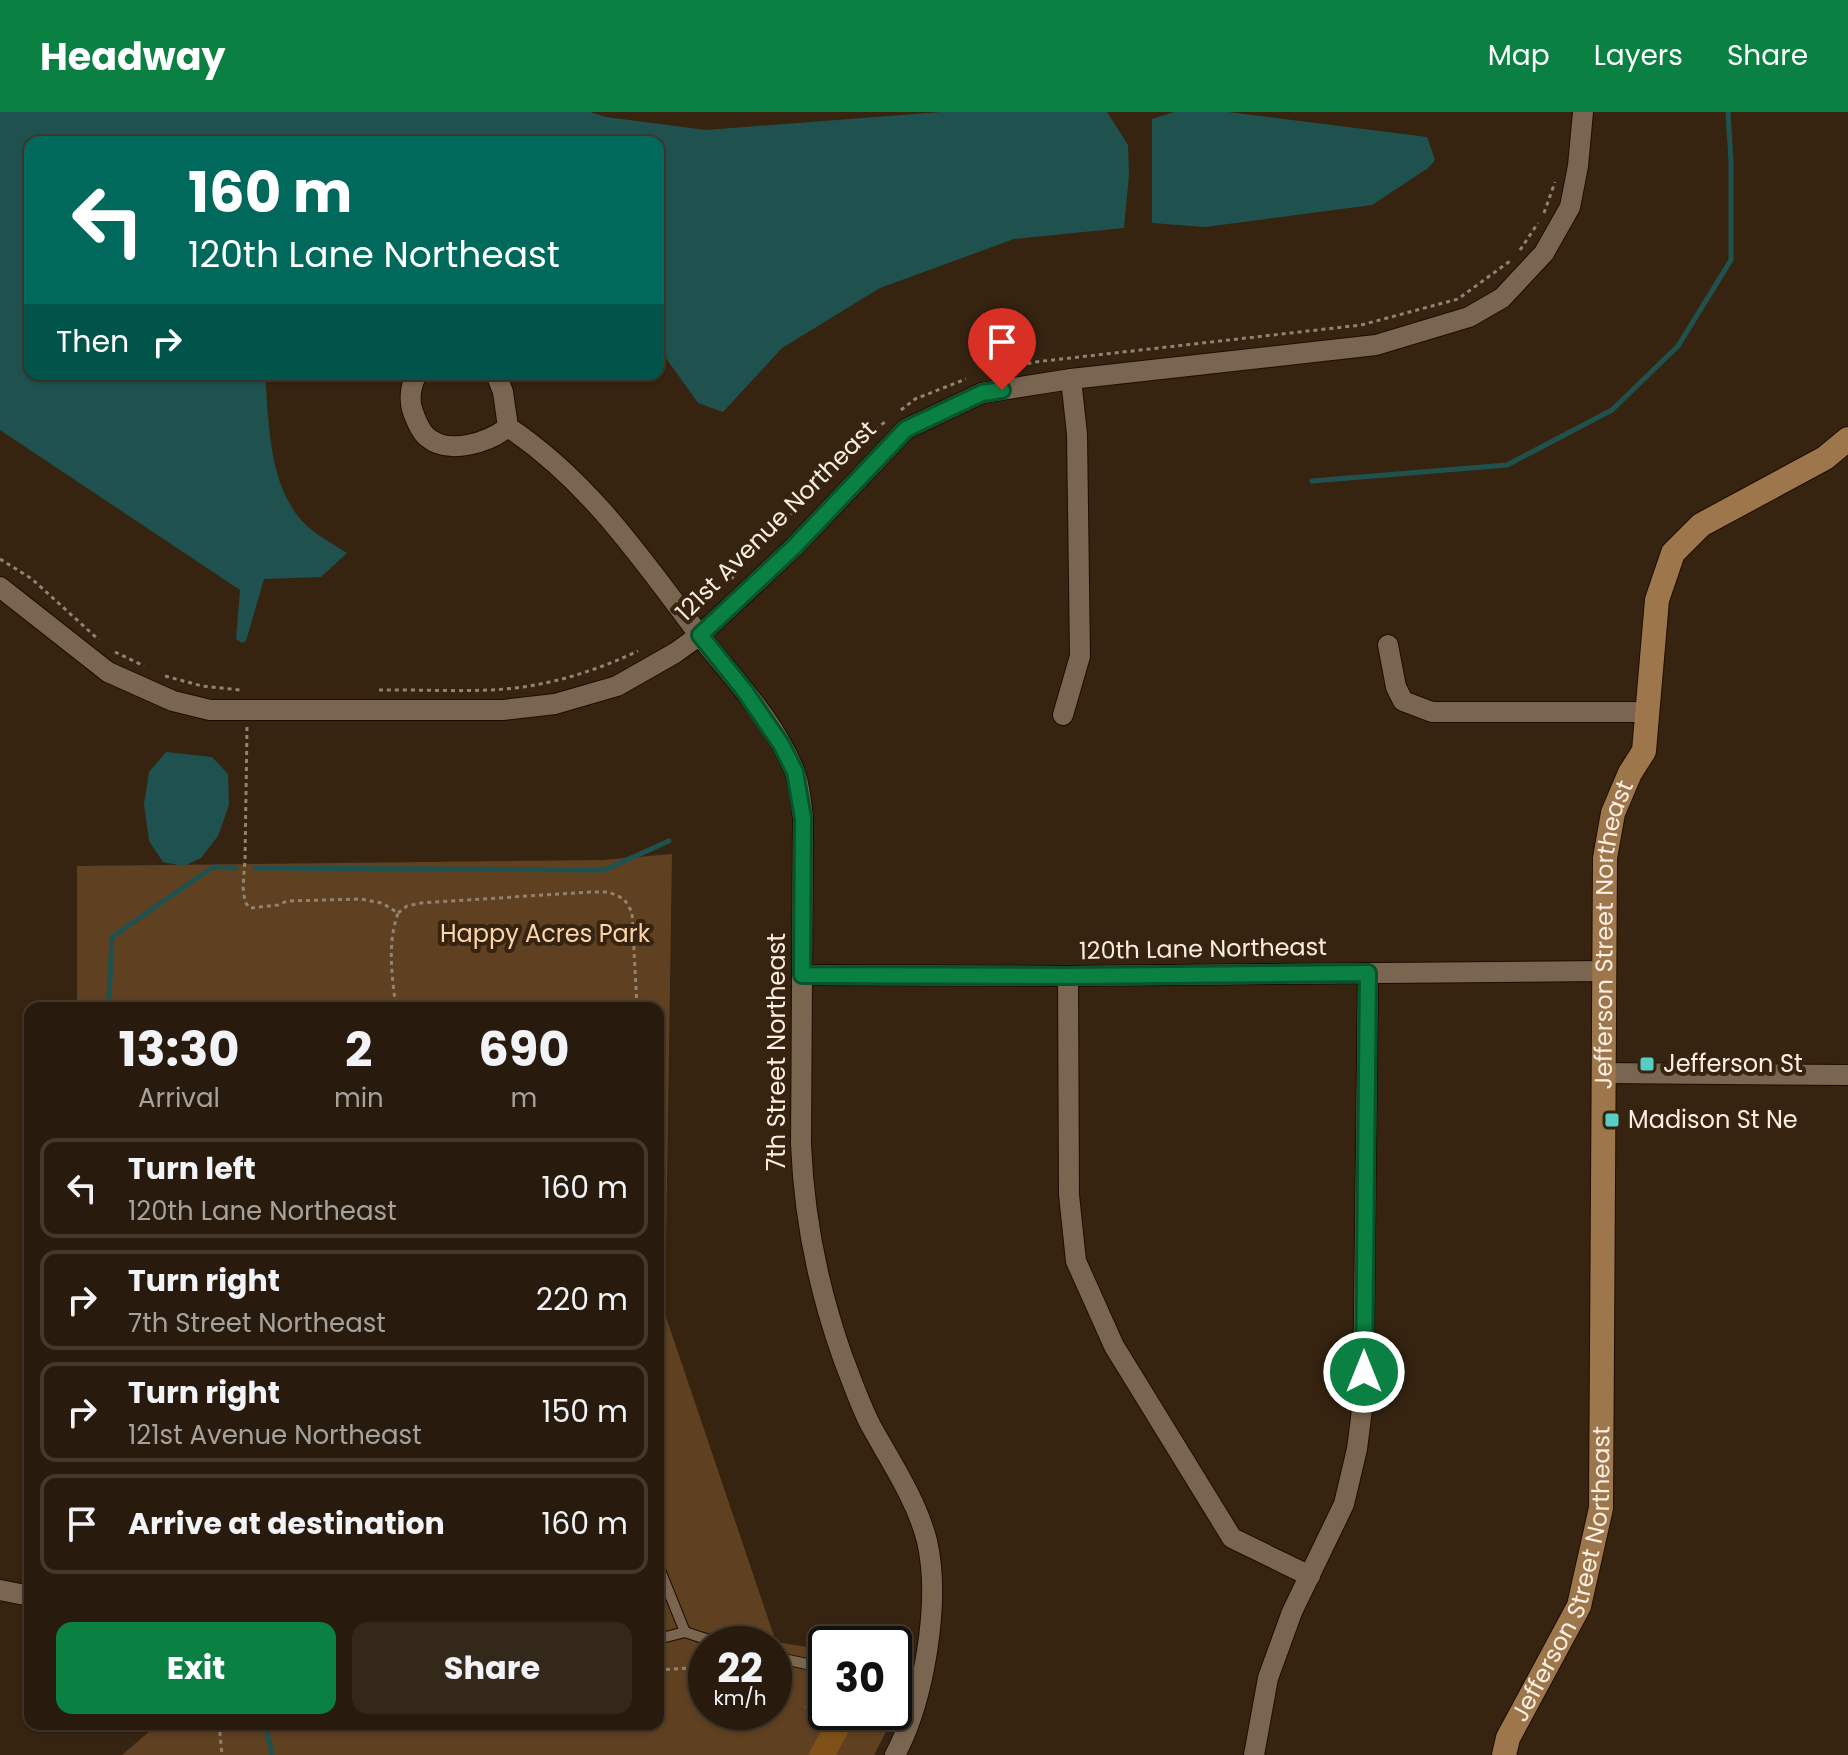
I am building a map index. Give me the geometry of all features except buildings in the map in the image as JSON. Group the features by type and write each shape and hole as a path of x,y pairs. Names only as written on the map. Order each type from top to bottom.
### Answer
{"street":[{"name":"121st Avenue Northeast","path":"0,587 108,672 173,701 210,710 248,702 491,710 555,704 617,686 700,635 794,547 906,429 982,393 1071,379 1376,345 1469,317 1502,298 1544,253 1570,207 1583,112"},
{"path":"1063,715 1080,656 1077,434 1071,379"},
{"path":"413,380 410,404 427,437 444,445 460,446 498,435 508,427 498,380"},
{"name":"7th Street Northeast","path":"508,427 536,446 578,483 626,535 744,690 781,744 795,772 803,818 801,1144 803,1198 809,1237 821,1292 844,1360 869,1422 913,1506 927,1541 932,1585 921,1687 895,1755"},
{"name":"Jefferson Street Northeast","path":"1504,1755 1508,1738 1579,1606 1601,1508 1605,858 1613,813 1630,773 1644,751 1657,600 1673,553 1701,525 1825,458 1848,439"},
{"path":"1388,645 1394,677 1403,701 1432,712 1647,712"},
{"name":"120th Lane Northeast","path":"802,975 1605,971"},
{"path":"1254,1755 1268,1678 1292,1612 1344,1504 1357,1449 1363,1402 1368,973"},
{"path":"1068,976 1069,1195 1076,1261 1114,1346 1232,1538 1310,1576"},
{"path":"1603,1073 1848,1075"},
{"path":"0,1590 24,1595"}],"lane":[{"path":"664,1593 685,1632"},
{"path":"664,1637 688,1633"},
{"path":"912,1685 921,1687"}],"path":[{"path":"997,371 1035,362 1361,325 1458,299 1517,256 1543,215 1559,170"},
{"path":"729,581 857,443 915,399 975,377"},
{"path":"0,559 32,579 102,642"},
{"path":"377,690 501,688 543,684 598,669 640,650"},
{"path":"113,651 151,669"},
{"path":"163,676 248,702 243,887 245,902 250,908 263,908 287,901 361,899 382,903 398,913"},
{"path":"395,1002 391,931 398,913 407,906 590,892 609,892 624,899 632,912 637,1002"},
{"path":"664,1670 688,1668"},
{"path":"220,1730 222,1755"}],"green space":[{"name":"Happy Acres Park","path":"672,854 665,1314 771,1626 688,1626 688,1730 792,1730 792,1645 808,1647 808,1730 887,1730 874,1755 122,1755 151,1730 664,1730 664,1002 77,1002 77,866 603,860"}],"water":[{"path":"0,112 590,112 606,117 706,130 941,112 1107,112 1128,145 1129,175 1124,228 1014,239 880,288 782,348 723,412 698,403 664,355 664,136 24,136 24,380 265,380 272,450 290,504 301,520 317,534 347,553 321,577 264,579 246,641 242,643 236,639 240,590 0,430"},
{"path":"1174,112 1228,112 1427,137 1435,160 1428,168 1372,205 1205,227 1152,223 1152,119"},
{"path":"166,752 212,757 228,774 229,805 218,836 201,858 184,866 163,862 149,841 144,804 149,772"}],"waterway":[{"path":"1312,481 1507,465 1612,410 1678,346 1731,260 1728,112"},
{"path":"255,868 604,870 669,841"},
{"path":"110,1002 112,937 213,867 236,868"},
{"path":"266,1730 272,1755"}],"place":[{"name":"Jefferson St","path":"1647,1064"},
{"name":"Madison St Ne","path":"1612,1120"}],"route":[{"path":"1002,390 982,393 906,429 794,547 700,635 744,690 781,744 795,772 803,818 802,975 1368,973 1364,1372"}]}
